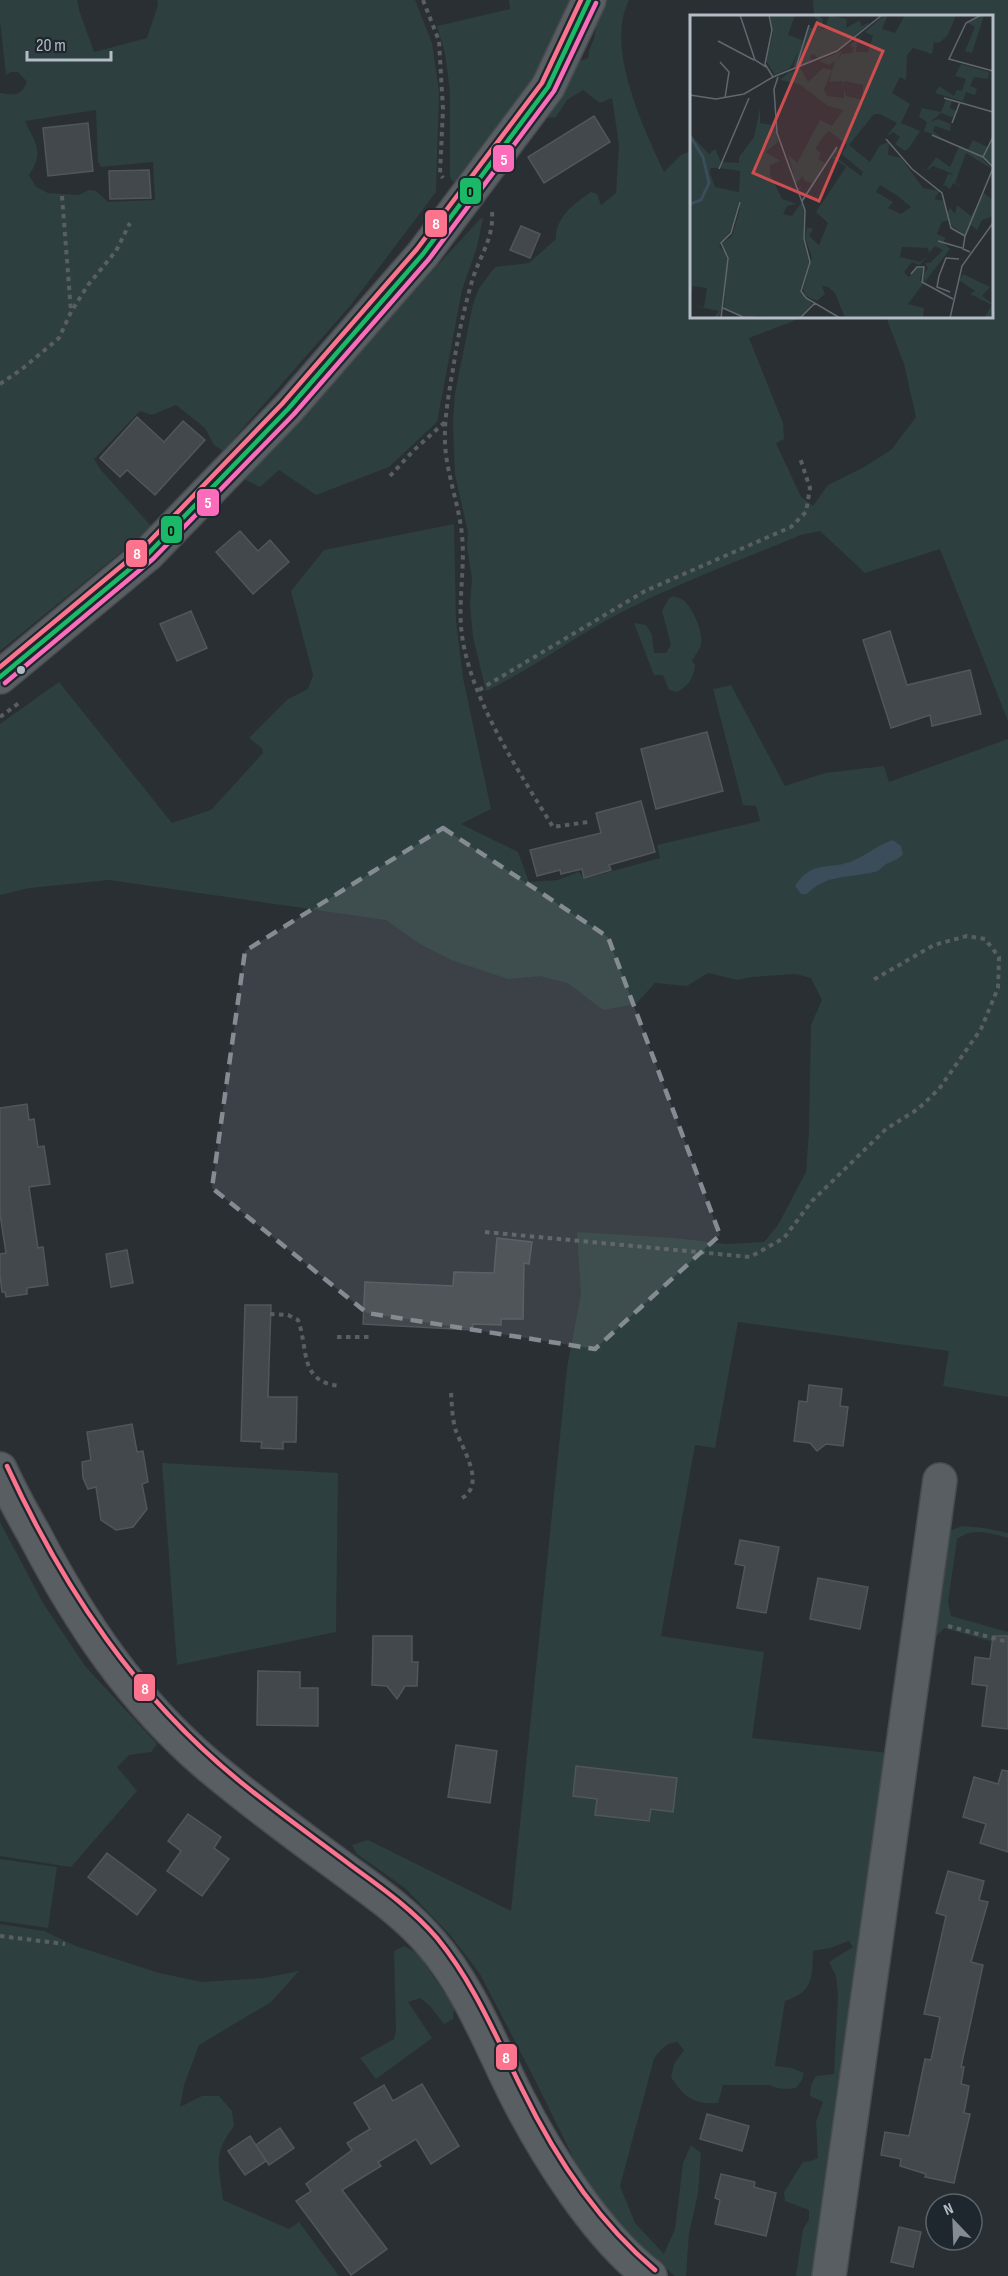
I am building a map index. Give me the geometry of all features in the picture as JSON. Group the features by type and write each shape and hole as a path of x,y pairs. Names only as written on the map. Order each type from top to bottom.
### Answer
{"street":[{"path":"0,677 148,554 288,409 423,254 549,87 589,0"},
{"path":"0,1469 56,1576 89,1631 127,1682 154,1712 207,1764 388,1902 430,1941 468,1998 552,2160 597,2222 650,2276"},
{"path":"829,2276 940,1480"}],"path":[{"path":"423,0 439,41 443,109 440,174 467,196 492,204 493,226 473,278 460,328 445,422 445,444 462,537 461,627 471,670 489,716 520,774 553,827 588,822"},
{"path":"62,196 71,312"},
{"path":"0,384 59,338 71,312 88,285 116,251 130,223"},
{"path":"390,476 445,422"},
{"path":"479,690 645,591 791,527 806,512 810,488 800,458"},
{"path":"485,1232 750,1257 784,1238 812,1202 886,1129 918,1109 939,1089 981,1029 998,988 999,957 985,939 967,936 934,945 873,980"},
{"path":"270,1314 288,1315 298,1320 302,1331 306,1362 312,1375 329,1385 340,1386"},
{"path":"337,1337 369,1337"},
{"path":"451,1393 455,1428 469,1459 474,1485 467,1496 458,1500"},
{"path":"921,1619 1008,1642"},
{"path":"0,1936 65,1944"}],"highlighted area":[{"path":"443,828 608,937 720,1235 595,1349 367,1313 212,1188 245,951"}],"shaded area":[{"path":"0,0 77,0 94,52 147,38 158,5 157,0 415,0 432,43 439,92 436,192 350,306 223,451 214,445 205,428 176,405 152,415 140,411 94,459 100,469 152,527 0,651 0,93 19,93 27,82 18,72 6,75","holes":["96,110 98,162 101,167 153,162 155,200 108,202 96,191 89,190 79,195 48,193 36,187 29,175 37,160 37,148 25,121"]},
{"path":"509,0 578,0 523,100 461,186 452,181 450,176 450,92 445,53 437,26 510,9"},
{"path":"600,0 629,0 623,19 621,41 630,87 646,133 664,172 681,155 690,151 690,318 801,318 749,338 783,423 784,439 776,443 801,497 813,506 828,485 891,450 916,417 904,364 886,318 993,318 993,15 814,15 813,0 1008,0 1008,721 940,549 865,573 820,531 801,535 649,599 610,618 486,691 473,637 468,532 455,475 453,422 455,393 473,304 479,288 495,267 529,263 556,239 562,217 579,201 591,192 597,194 601,205 616,193 619,145 612,98 600,103 583,90 567,100 556,117 548,118 543,114 574,63 588,58 594,39"},
{"path":"483,218 477,247 462,290 437,422 389,467 316,495 279,470 260,487 242,478 480,219"},
{"path":"454,524 456,620 463,678 491,809 461,824 518,852 529,882 558,880 579,872 584,879 660,858 657,845 760,821 756,806 743,805 713,689 731,685 785,786 825,773 884,766 889,782 1008,739 1008,1397 943,1386 949,1351 738,1322 715,1448 695,1445 661,1636 764,1652 752,1738 898,1754 823,2276 796,2276 803,2229 809,2220 809,2210 785,2201 784,2192 803,2162 818,2158 816,2122 823,2102 810,2096 811,2085 816,2076 834,2074 838,1996 836,1976 829,1962 853,1947 849,1941 813,1951 810,1982 801,1993 785,2001 775,2066 792,2068 804,2073 796,2088 786,2089 770,2085 723,2085 718,2103 703,2103 685,2095 671,2077 674,2064 684,2050 677,2042 664,2047 654,2059 620,2186 635,2223 664,2254 675,2229 683,2163 691,2145 701,2153 698,2194 689,2233 686,2276 675,2276 629,2237 614,2221 575,2166 571,2153 536,2082 480,1974 450,1935 405,1888 357,1854 352,1845 368,1840 511,1911 567,1368 581,1294 577,1232 674,1238 726,1244 764,1242 778,1225 806,1172 811,1025 822,1000 811,978 796,974 738,980 708,973 687,986 655,983 636,1004 603,1010 568,983 540,976 508,979 451,960 420,944 386,920 109,880 30,888 0,895 0,724 59,682 172,823 211,810 263,753 262,748 249,738 288,699 308,689 313,675 291,591 324,550"},
{"path":"674,596 683,600 690,608 699,627 701,639 701,644 692,661 695,665 692,678 677,692 669,690 663,675 654,675 634,623 646,625 652,635 654,653 666,653 671,645 662,611 669,598"},
{"path":"162,1463 338,1473 336,1632 177,1665"},
{"path":"0,1522 43,1603 85,1666 157,1744 151,1752 129,1755 117,1767 137,1791 71,1867 0,1856"},
{"path":"962,1526 1008,1533 1008,1538 976,1532 957,1539 948,1602 951,1616 1008,1632 1008,1646 944,1628 932,1641 949,1531"},
{"path":"0,1859 57,1867 48,1928 0,1921"},
{"path":"0,1924 44,1931 76,1946 159,1973 202,1982 264,1978 299,1971 271,2002 199,2045 184,2085 180,2107 202,2096 219,2096 232,2111 234,2126 222,2145 220,2153 219,2169 223,2200 289,2229 299,2222 339,2276 0,2276"},
{"path":"404,1946 418,1954 454,2007 453,2019 444,2024 430,2006 420,1998 408,2002 432,2038 376,2079 360,2058 394,2039 396,2031 394,1951"}],"water":[{"path":"893,840 901,846 903,854 880,870 830,880 807,894 801,894 795,886 801,878 814,869 850,862"}],"building":[{"path":"594,116 610,142 544,183 528,157"},
{"path":"88,123 93,171 48,176 43,128"},
{"path":"149,170 151,198 110,199 109,171"},
{"path":"521,226 540,234 530,258 510,250"},
{"path":"137,417 164,442 183,421 205,440 155,495 127,470 120,477 100,458"},
{"path":"240,531 258,551 270,540 289,562 253,594 216,552"},
{"path":"191,611 207,648 177,661 160,624"},
{"path":"890,631 907,685 970,670 981,714 932,726 930,715 891,728 863,640"},
{"path":"707,732 723,791 656,809 641,749"},
{"path":"641,801 655,852 609,865 611,870 584,878 582,869 561,874 560,870 537,876 530,850 601,833 596,813"},
{"path":"27,1104 29,1120 34,1119 38,1147 44,1146 50,1184 29,1187 38,1248 43,1247 48,1285 27,1288 27,1294 6,1297 5,1292 2,1292 0,1275 0,1254 6,1253 0,1214 0,1108"},
{"path":"497,1238 532,1242 529,1264 524,1263 523,1319 501,1319 501,1325 473,1324 472,1330 363,1324 365,1282 453,1286 454,1272 494,1273"},
{"path":"127,1250 133,1283 111,1287 106,1254"},
{"path":"245,1305 271,1305 268,1397 297,1397 296,1442 283,1442 283,1449 261,1448 262,1442 241,1441"},
{"path":"809,1385 842,1389 840,1406 848,1407 843,1446 826,1444 817,1451 810,1443 794,1441 799,1401 807,1402"},
{"path":"132,1424 137,1452 143,1451 148,1482 142,1484 147,1509 133,1527 116,1530 101,1520 96,1487 88,1489 83,1478 82,1462 91,1460 87,1432"},
{"path":"740,1540 779,1547 766,1613 737,1608 745,1566 735,1564"},
{"path":"818,1578 868,1587 860,1629 810,1619"},
{"path":"373,1636 412,1636 412,1662 418,1662 417,1686 405,1686 397,1699 387,1686 372,1685"},
{"path":"993,1636 1008,1636 1008,1729 982,1726 987,1686 972,1684 975,1657 990,1659"},
{"path":"258,1671 300,1672 300,1688 318,1688 318,1726 257,1725"},
{"path":"456,1745 497,1751 490,1803 448,1797"},
{"path":"576,1766 677,1778 673,1812 651,1809 649,1821 595,1815 597,1799 573,1796"},
{"path":"1002,1770 1008,1771 1008,1852 980,1843 986,1824 963,1817 974,1777 998,1784"},
{"path":"188,1814 221,1837 214,1848 229,1859 202,1896 167,1871 181,1851 168,1841"},
{"path":"107,1853 156,1890 137,1915 88,1877"},
{"path":"948,1871 984,1881 979,1900 988,1902 971,1962 983,1965 961,2067 964,2067 961,2084 969,2086 964,2113 970,2114 954,2183 925,2177 926,2174 900,2166 901,2159 881,2155 885,2132 909,2136 925,2059 931,2060 940,2017 924,2014 946,1916 936,1913"},
{"path":"422,2084 459,2146 431,2164 416,2139 378,2162 381,2166 342,2190 387,2249 351,2275 296,2201 311,2191 306,2184 352,2150 347,2143 370,2129 354,2103 384,2085 393,2101"},
{"path":"707,2114 749,2126 742,2151 700,2139"},
{"path":"280,2128 294,2148 269,2165 256,2145"},
{"path":"250,2136 266,2161 245,2175 228,2151"},
{"path":"721,2174 755,2182 754,2187 776,2193 766,2236 715,2224 720,2200 715,2198"},
{"path":"899,2227 921,2232 913,2267 891,2262"}],"transit line":[{"name":"8","path":"0,667 143,548 282,404 417,249 542,83 581,0"},
{"name":"0","path":"0,677 148,554 288,409 423,254 548,87 589,0"},
{"name":"5","path":"5,683 153,559 294,414 429,259 554,91 596,3"},
{"name":"8","path":"7,1466 29,1511 79,1598 106,1639 169,1715 204,1751 243,1784 397,1900 437,1938 473,1992 535,2114 563,2163 614,2231 655,2270"}]}
